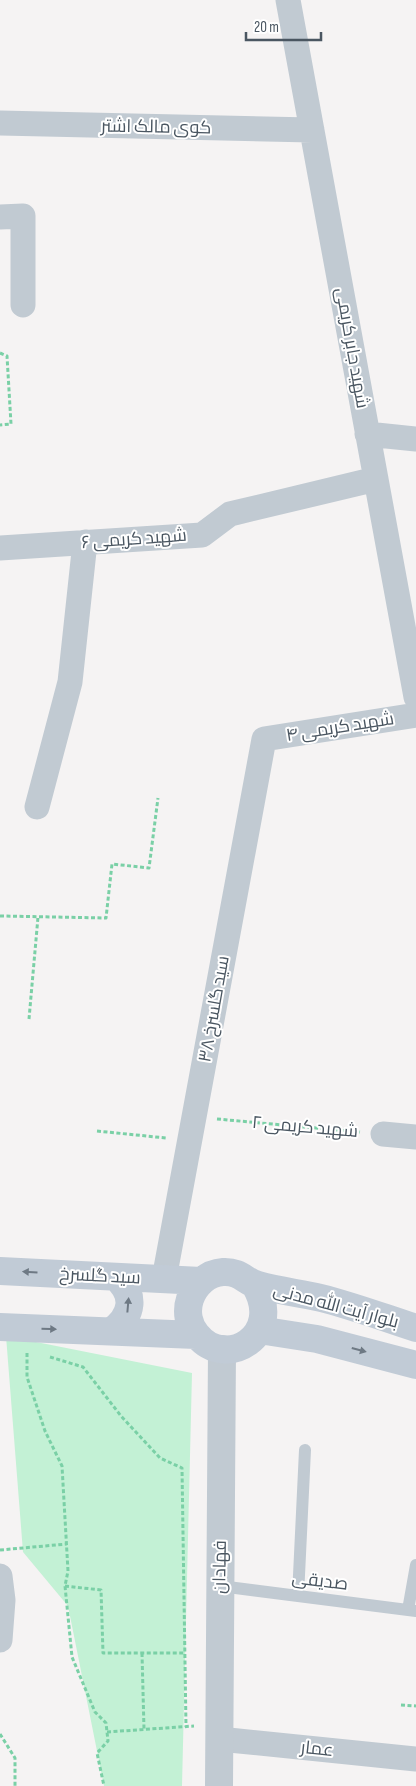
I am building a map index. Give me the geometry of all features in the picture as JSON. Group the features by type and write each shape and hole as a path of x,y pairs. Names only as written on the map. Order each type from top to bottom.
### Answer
{"main road":[{"name":"سید گلسرخ","path":"0,1271 201,1281"},
{"path":"223,1272 234,1273 255,1285 261,1295 264,1319 253,1339 233,1349 212,1347 203,1342 190,1324 188,1313 191,1296 201,1281 211,1275 223,1272"},
{"path":"112,1331 127,1316 130,1305 124,1284 116,1277"},
{"name":"بلوار آیت الله مدنی","path":"255,1285 322,1298 416,1328"},
{"path":"317,1339 309,1322 310,1312 322,1298"},
{"path":"0,1327 28,1340 112,1331 196,1334"},
{"name":"بلوار آیت الله مدنی","path":"259,1330 317,1339 416,1365"}],"street":[{"name":"شهید جابر کریمی","path":"288,0 416,697"},
{"name":"کوی مالک اشتر","path":"0,123 312,130"},
{"path":"0,217 23,216 24,304"},
{"path":"367,434 416,439"},
{"name":"شهید کریمی ۶","path":"0,548 202,535 230,514 376,479"},
{"path":"37,807 70,682 85,542"},
{"name":"شهید کریمی ۴","path":"264,739 416,715"},
{"name":"سید گلسرخ ۳۸","path":"164,1278 264,739"},
{"name":"شهید کریمی ۲","path":"384,1134 416,1137"},
{"name":"فهادان","path":"219,1786 222,1349"},
{"path":"0,1576 2,1600 0,1640"},
{"name":"عمار","path":"219,1731 416,1758"}],"lane":[{"path":"298,1596 305,1450"},
{"path":"412,1611 416,1565"},
{"name":"صدیقی","path":"220,1586 412,1611"}],"path":[{"path":"0,353 7,356 11,424 0,425"},
{"path":"0,916 106,918 112,864 149,868 158,798"},
{"path":"29,1020 38,917"},
{"name":"شهید کریمی ۲","path":"97,1131 192,1129 384,1134"},
{"path":"28,1340 36,1354"},
{"path":"28,1340 27,1377 45,1432 62,1466 68,1571 64,1586 72,1656 95,1712 106,1723 108,1741 98,1753 104,1786"},
{"path":"44,1356 83,1367 121,1416 160,1458 182,1468 186,1726"},
{"path":"0,1550 67,1544"},
{"path":"64,1586 101,1590 103,1653 185,1653"},
{"path":"142,1653 144,1729"},
{"path":"401,1704 416,1706"},
{"path":"107,1732 186,1726 219,1731"},
{"path":"0,1734 15,1758 15,1786"}],"green space":[{"path":"6,1336 192,1373 182,1786 104,1786 68,1606 23,1552"}]}
